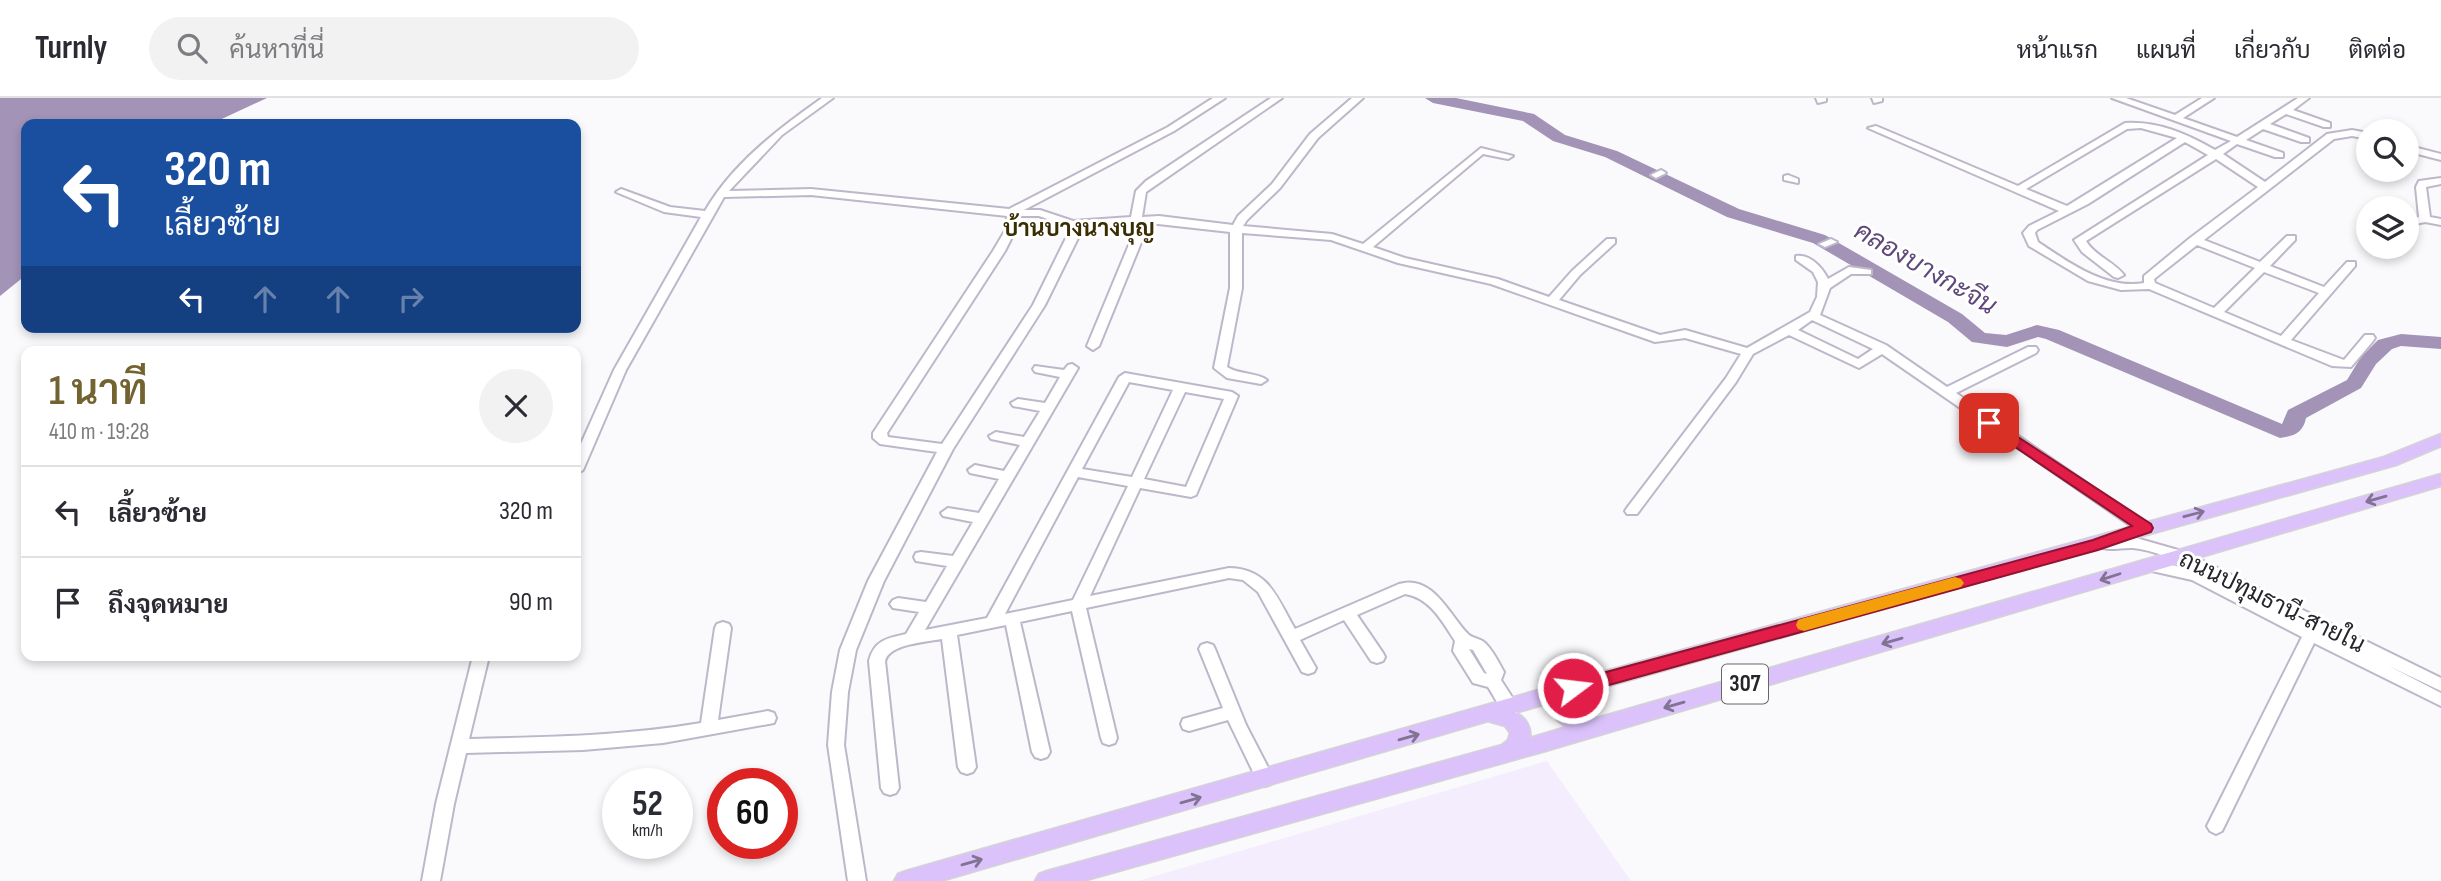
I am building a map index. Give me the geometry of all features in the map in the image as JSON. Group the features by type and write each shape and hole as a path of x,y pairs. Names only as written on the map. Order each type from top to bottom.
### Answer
{"main road":[{"name":"307","path":"906,881 1489,715 1573,688 2390,461 2441,439"},
{"name":"307","path":"1047,881 1599,726 2441,480"},
{"path":"1573,688 1559,703 1563,716 1570,722 1599,726"},
{"path":"1489,715 1506,717 1521,732 1518,744 1509,751"}],"street":[{"path":"581,459 620,370 720,194 779,132 828,98"},
{"path":"1012,213 1171,130 1220,98"},
{"path":"1093,346 1140,219 1141,191 1277,98"},
{"path":"1261,380 1231,375 1220,368 1236,288 1236,229 1242,218 1276,186 1314,136 1358,98"},
{"path":"2120,98 2235,142 2279,155"},
{"path":"2175,118 2209,98"},
{"path":"2118,275 2107,263 2084,249 2080,240 2304,98"},
{"path":"2285,110 2327,125"},
{"path":"2262,125 2305,140"},
{"path":"2018,190 2124,126 2147,126 2217,153 2265,187"},
{"path":"1873,128 2066,210"},
{"path":"2150,285 2148,278 2194,240 2331,136 2356,134"},
{"path":"2183,139 2084,202 2033,228 2029,233 2033,244 2058,261 2109,284 2132,288 2150,285 2282,342 2344,364 2369,338"},
{"path":"1366,248 1481,151 1508,156"},
{"path":"2419,152 2441,158"},
{"path":"2425,219 2421,187 2423,183 2441,181"},
{"path":"621,192 668,210 708,215"},
{"path":"720,194 811,192 1040,214 1072,223 1103,224 1140,219 1332,237 1402,261 1494,281 1659,340 1685,334 1748,352"},
{"path":"946,449 885,440 880,438 880,433 999,251 1010,229 1012,213"},
{"path":"2419,220 2441,222"},
{"path":"857,881 836,745 840,692 848,650 876,581 946,449 1039,305 1075,232 1072,223"},
{"path":"2216,313 2291,237"},
{"path":"2194,240 2326,292"},
{"path":"1551,302 1576,272 1611,242"},
{"path":"1632,511 1732,379 1748,352 1814,315 1823,299 1825,286 1820,271 1800,257"},
{"path":"2282,342 2351,264"},
{"path":"1825,286 1849,270 1867,272"},
{"path":"1814,315 1882,348 2145,528"},
{"path":"1789,330 1859,364 1882,348"},
{"path":"1945,393 2032,350"},
{"path":"911,640 1070,371 1039,369"},
{"path":"992,623 1074,471 1125,377 1232,396 1191,492 1074,471"},
{"path":"1109,738 1078,606 1181,387"},
{"path":"1018,403 1049,408"},
{"path":"996,436 1028,442"},
{"path":"975,470 1008,476"},
{"path":"948,513 983,519"},
{"name":"ถนนปทุมธานี-สายใน","path":"2098,544 2136,543 2180,556 2441,685"},
{"path":"921,557 957,562"},
{"name":"ถนนปทุมธานี-สายใน","path":"2148,565 2196,576 2441,700"},
{"path":"890,788 877,661 879,652 888,644 1229,573 1243,573 1257,580 1264,588 1308,667"},
{"path":"1292,637 1397,590 1421,590 1431,597 1463,640 1461,651 1479,679 1493,681 1511,708"},
{"path":"898,604 930,608"},
{"path":"1347,612 1377,657"},
{"path":"1012,619 1041,752"},
{"path":"708,729 723,628"},
{"path":"948,632 967,767"},
{"path":"2216,826 2311,634"},
{"path":"1207,649 1265,779"},
{"path":"431,881 445,804 480,661"},
{"path":"1189,724 1233,712"},
{"path":"460,746 583,743 708,729 768,718"}],"shaded area":[{"path":"0,98 267,98 222,119 21,119 21,279 0,296"},
{"path":"1547,761 1631,881 1138,881"}],"waterway":[{"name":"คลองบางกะจีน","path":"1433,98 1528,117 1559,138 1611,154 1733,213 1819,239 1955,318 1979,338 2007,341 2037,331 2052,334 2280,431 2288,430 2294,425 2296,415 2354,384 2368,361 2385,344 2401,340 2441,343"}],"slow traffic":[{"path":"1804,625 1955,583"}],"district":[{"name":"บ้านบางนางบุญ","path":"1079,229"}],"route":[{"path":"1573,688 2098,544 2145,528 1989,423"}]}
